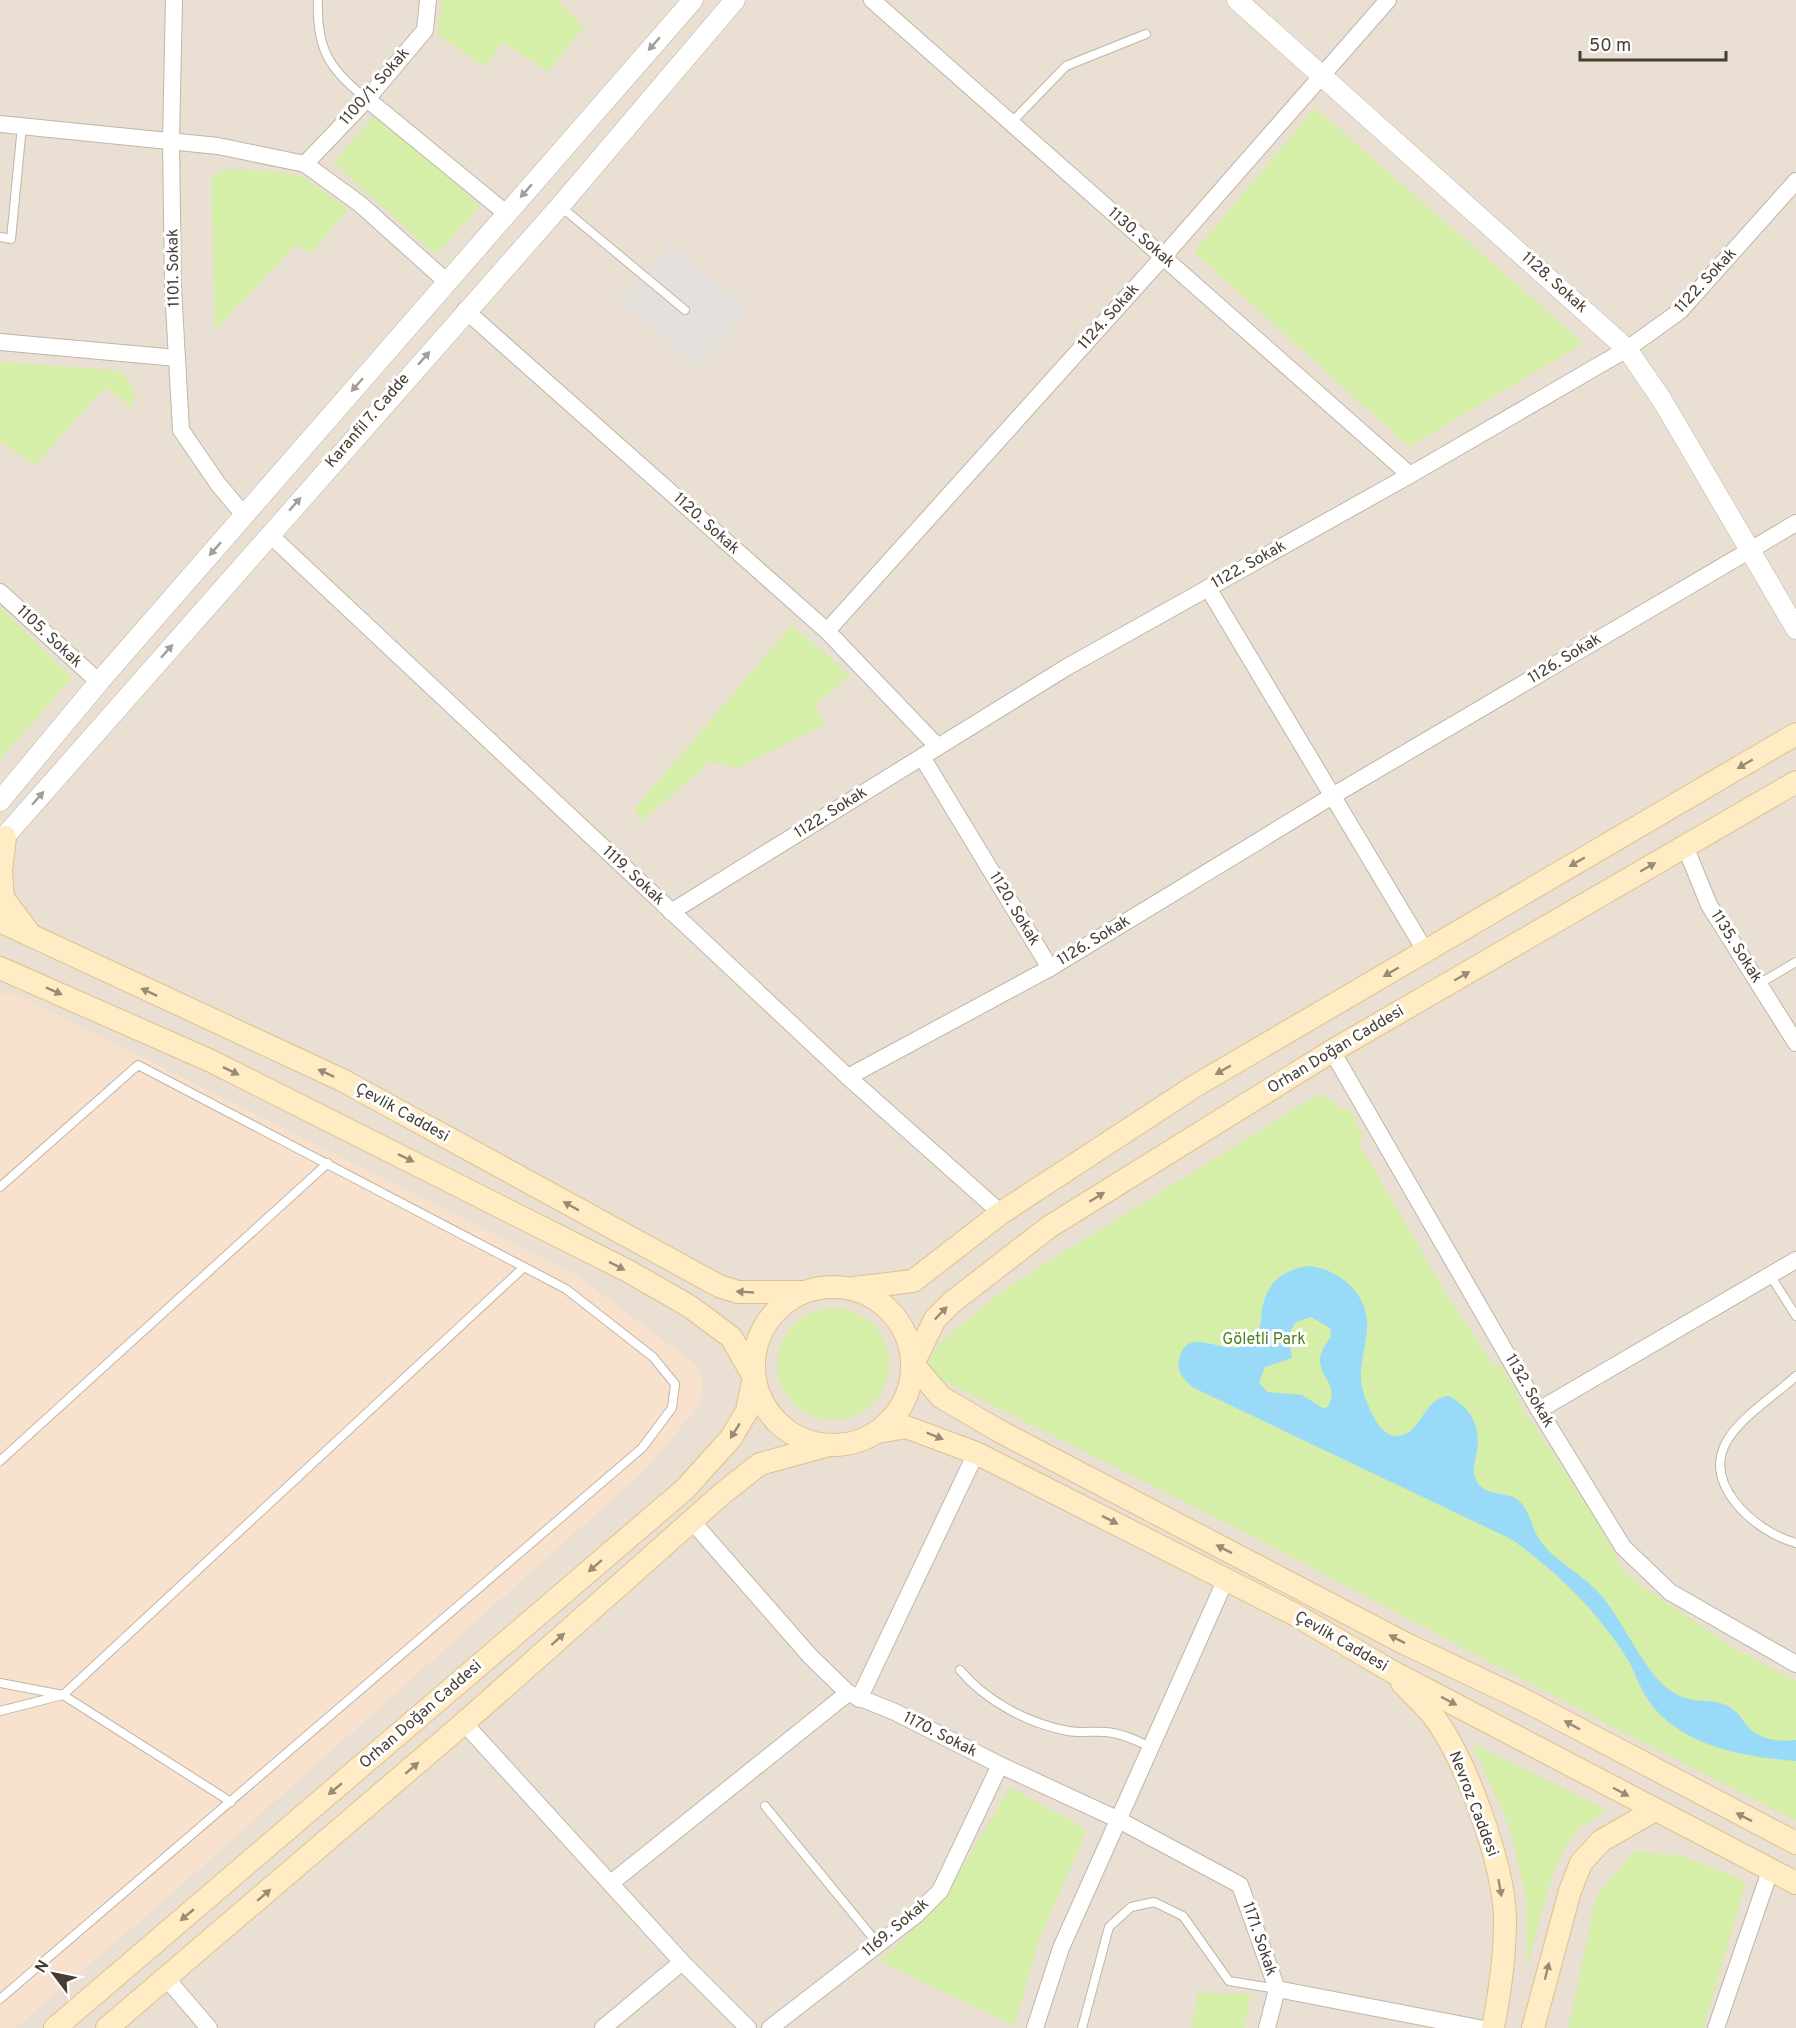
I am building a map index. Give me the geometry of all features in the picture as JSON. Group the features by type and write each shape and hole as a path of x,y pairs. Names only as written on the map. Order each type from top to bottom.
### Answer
{"main road":[{"path":"754,1377 755,1350 765,1324 782,1305 803,1292 828,1286 854,1288 913,1281 1001,1213 1195,1086 1796,734"},
{"name":"Orhan Doğan Caddesi","path":"913,1364 934,1319 968,1289 1048,1227 1332,1051 1796,782"},
{"path":"2,839 3,897 32,938"},
{"name":"Çevlik Caddesi","path":"0,921 32,938 342,1080 719,1286 738,1292 803,1292"},
{"path":"4,971 211,1061 628,1272 689,1306 731,1337 754,1377 762,1402 778,1424 801,1439 826,1446 853,1443 878,1432 898,1413 910,1389 913,1364 908,1338 896,1316 877,1299 854,1288"},
{"name":"Çevlik Caddesi","path":"913,1364 941,1397 1001,1432 1406,1644 1522,1699 1796,1844"},
{"name":"Orhan Doğan Caddesi","path":"55,2028 685,1488 731,1438 747,1411 754,1377"},
{"name":"Çevlik Caddesi","path":"878,1432 906,1427 976,1452 1294,1614 1391,1671 1796,1883"},
{"name":"Orhan Doğan Caddesi","path":"107,2028 464,1723 691,1520 760,1464 826,1446"},
{"name":"Nevroz Caddesi","path":"1391,1671 1431,1714 1460,1761 1495,1856 1505,1917 1502,1977 1493,2028"},
{"path":"1533,2028 1570,1891 1581,1863 1601,1841 1655,1809"}],"street":[{"name":"1101. Sokak","path":"174,0 171,141 181,429 218,484 244,515"},
{"name":"1100/1. Sokak","path":"305,165 367,99 424,30 428,0"},
{"name":"Karanfil 7. Cadde","path":"0,801 99,682 693,0"},
{"name":"Karanfil 7. Cadde","path":"2,839 465,310 560,206 735,0"},
{"name":"1130. Sokak","path":"872,0 1410,475"},
{"name":"1128. Sokak","path":"1237,0 1627,349 1662,400 1796,629"},
{"name":"1124. Sokak","path":"827,631 1163,257 1388,0"},
{"path":"367,99 506,213"},
{"path":"0,124 218,146 305,165 360,204 447,282"},
{"name":"1122. Sokak","path":"671,912 1066,667 1410,475 1627,349 1680,311 1796,181"},
{"name":"1120. Sokak","path":"465,310 827,631 938,747"},
{"path":"0,342 177,358"},
{"name":"1126. Sokak","path":"848,1077 1050,968 1334,795 1796,523"},
{"name":"1119. Sokak","path":"269,534 848,1077 1001,1213"},
{"path":"1208,588 1426,952"},
{"name":"1105. Sokak","path":"0,592 99,682"},
{"name":"1120. Sokak","path":"922,757 1050,968"},
{"name":"1135. Sokak","path":"1685,846 1709,905 1796,1043"},
{"name":"1132. Sokak","path":"1332,1051 1539,1410 1623,1547 1670,1592 1796,1664"},
{"path":"1539,1410 1796,1260"},
{"path":"611,1883 854,1696 976,1452"},
{"name":"1170. Sokak","path":"691,1520 810,1656 854,1696 895,1712 1000,1765 1117,1819 1240,1885"},
{"path":"1035,2028 1061,1948 1226,1579"},
{"path":"464,1723 682,1962 748,2028"},
{"name":"1169. Sokak","path":"770,2028 916,1915 940,1891 1000,1765"},
{"path":"1716,2028 1770,1870"},
{"name":"1171. Sokak","path":"1240,1885 1277,1989 1267,2028"},
{"path":"603,2028 682,1962"},
{"path":"166,1979 209,2028"},
{"path":"1277,1989 1479,2028"}],"lane":[{"path":"318,0 317,21 325,57 352,87 367,99"},
{"path":"1011,123 1066,66 1146,34"},
{"path":"0,237 11,239 22,126"},
{"path":"560,206 685,310"},
{"path":"1759,984 1796,962"},
{"path":"0,1187 138,1065 566,1289 653,1357 675,1384 672,1408 642,1448 0,1999"},
{"path":"0,1461 328,1163"},
{"path":"0,1711 63,1695 523,1268"},
{"path":"1770,1275 1796,1316"},
{"path":"1796,1376 1731,1432 1719,1455 1722,1485 1748,1519 1796,1543"},
{"path":"960,1670 976,1690 1039,1723 1070,1731 1108,1732 1134,1739 1150,1747"},
{"path":"0,1683 63,1695 231,1802"},
{"path":"765,1806 878,1944"},
{"path":"1082,2028 1109,1927 1131,1907 1154,1902 1183,1916 1229,1981 1277,1989"}],"shaded area":[{"path":"0,0 1796,0 1796,2028 0,2028"},
{"path":"671,244 747,310 697,368 621,302"},
{"path":"0,993 14,993 575,1274 695,1364 702,1379 702,1394 692,1414 646,1469 168,1897 15,2028 0,2028"}],"green space":[{"path":"442,0 557,0 584,27 548,72 503,42 484,67 437,34"},
{"path":"1315,108 1584,343 1409,447 1194,252"},
{"path":"377,113 480,206 436,255 333,162"},
{"path":"224,169 271,171 301,176 348,209 311,254 296,245 215,330 211,179"},
{"path":"0,362 122,371 135,392 132,408 105,387 35,465 0,442"},
{"path":"0,606 72,678 0,760"},
{"path":"792,625 850,675 815,705 825,724 738,768 710,762 640,822 635,808"},
{"name":"Göletli Park","path":"1319,1094 1334,1101 1339,1109 1349,1108 1364,1137 1358,1142 1447,1295 1494,1366 1500,1364 1521,1402 1519,1403 1600,1526 1623,1570 1642,1586 1735,1649 1796,1681 1796,1821 1250,1535 933,1375 930,1365 932,1354 945,1338 1009,1286"},
{"path":"833,1308 855,1312 873,1324 885,1342 889,1364 885,1386 873,1404 855,1416 833,1420 811,1416 793,1404 781,1386 777,1364 781,1342 793,1324 811,1312"},
{"path":"1472,1743 1607,1810 1577,1831 1559,1859 1546,1897 1527,1969 1527,1902 1510,1829"},
{"path":"1010,1787 1087,1830 1040,1937 1014,2026 880,1961 942,1902"},
{"path":"1634,1851 1683,1856 1746,1882 1703,2028 1568,2028 1596,1897"},
{"path":"1198,1993 1251,1994 1244,2028 1191,2028"}],"water":[{"path":"1308,1266 1331,1272 1350,1285 1358,1294 1363,1304 1367,1328 1362,1365 1362,1387 1372,1413 1382,1429 1393,1436 1405,1434 1412,1430 1432,1404 1439,1399 1448,1396 1456,1400 1473,1418 1476,1426 1478,1442 1474,1470 1477,1482 1486,1490 1510,1496 1520,1502 1527,1511 1541,1542 1599,1593 1659,1680 1677,1695 1724,1704 1739,1715 1749,1728 1764,1738 1783,1741 1796,1740 1796,1761 1758,1757 1719,1748 1684,1733 1668,1722 1649,1702 1627,1659 1599,1619 1558,1577 1511,1539 1192,1387 1181,1375 1179,1368 1183,1348 1191,1343 1200,1342 1221,1346 1243,1346 1253,1340 1260,1328 1263,1305 1269,1289 1285,1273","holes":["1311,1317 1330,1328 1331,1336 1320,1358 1321,1368 1332,1393 1328,1407 1323,1408 1302,1395 1267,1392 1259,1382 1265,1367 1292,1358 1289,1333 1296,1322"]}]}
